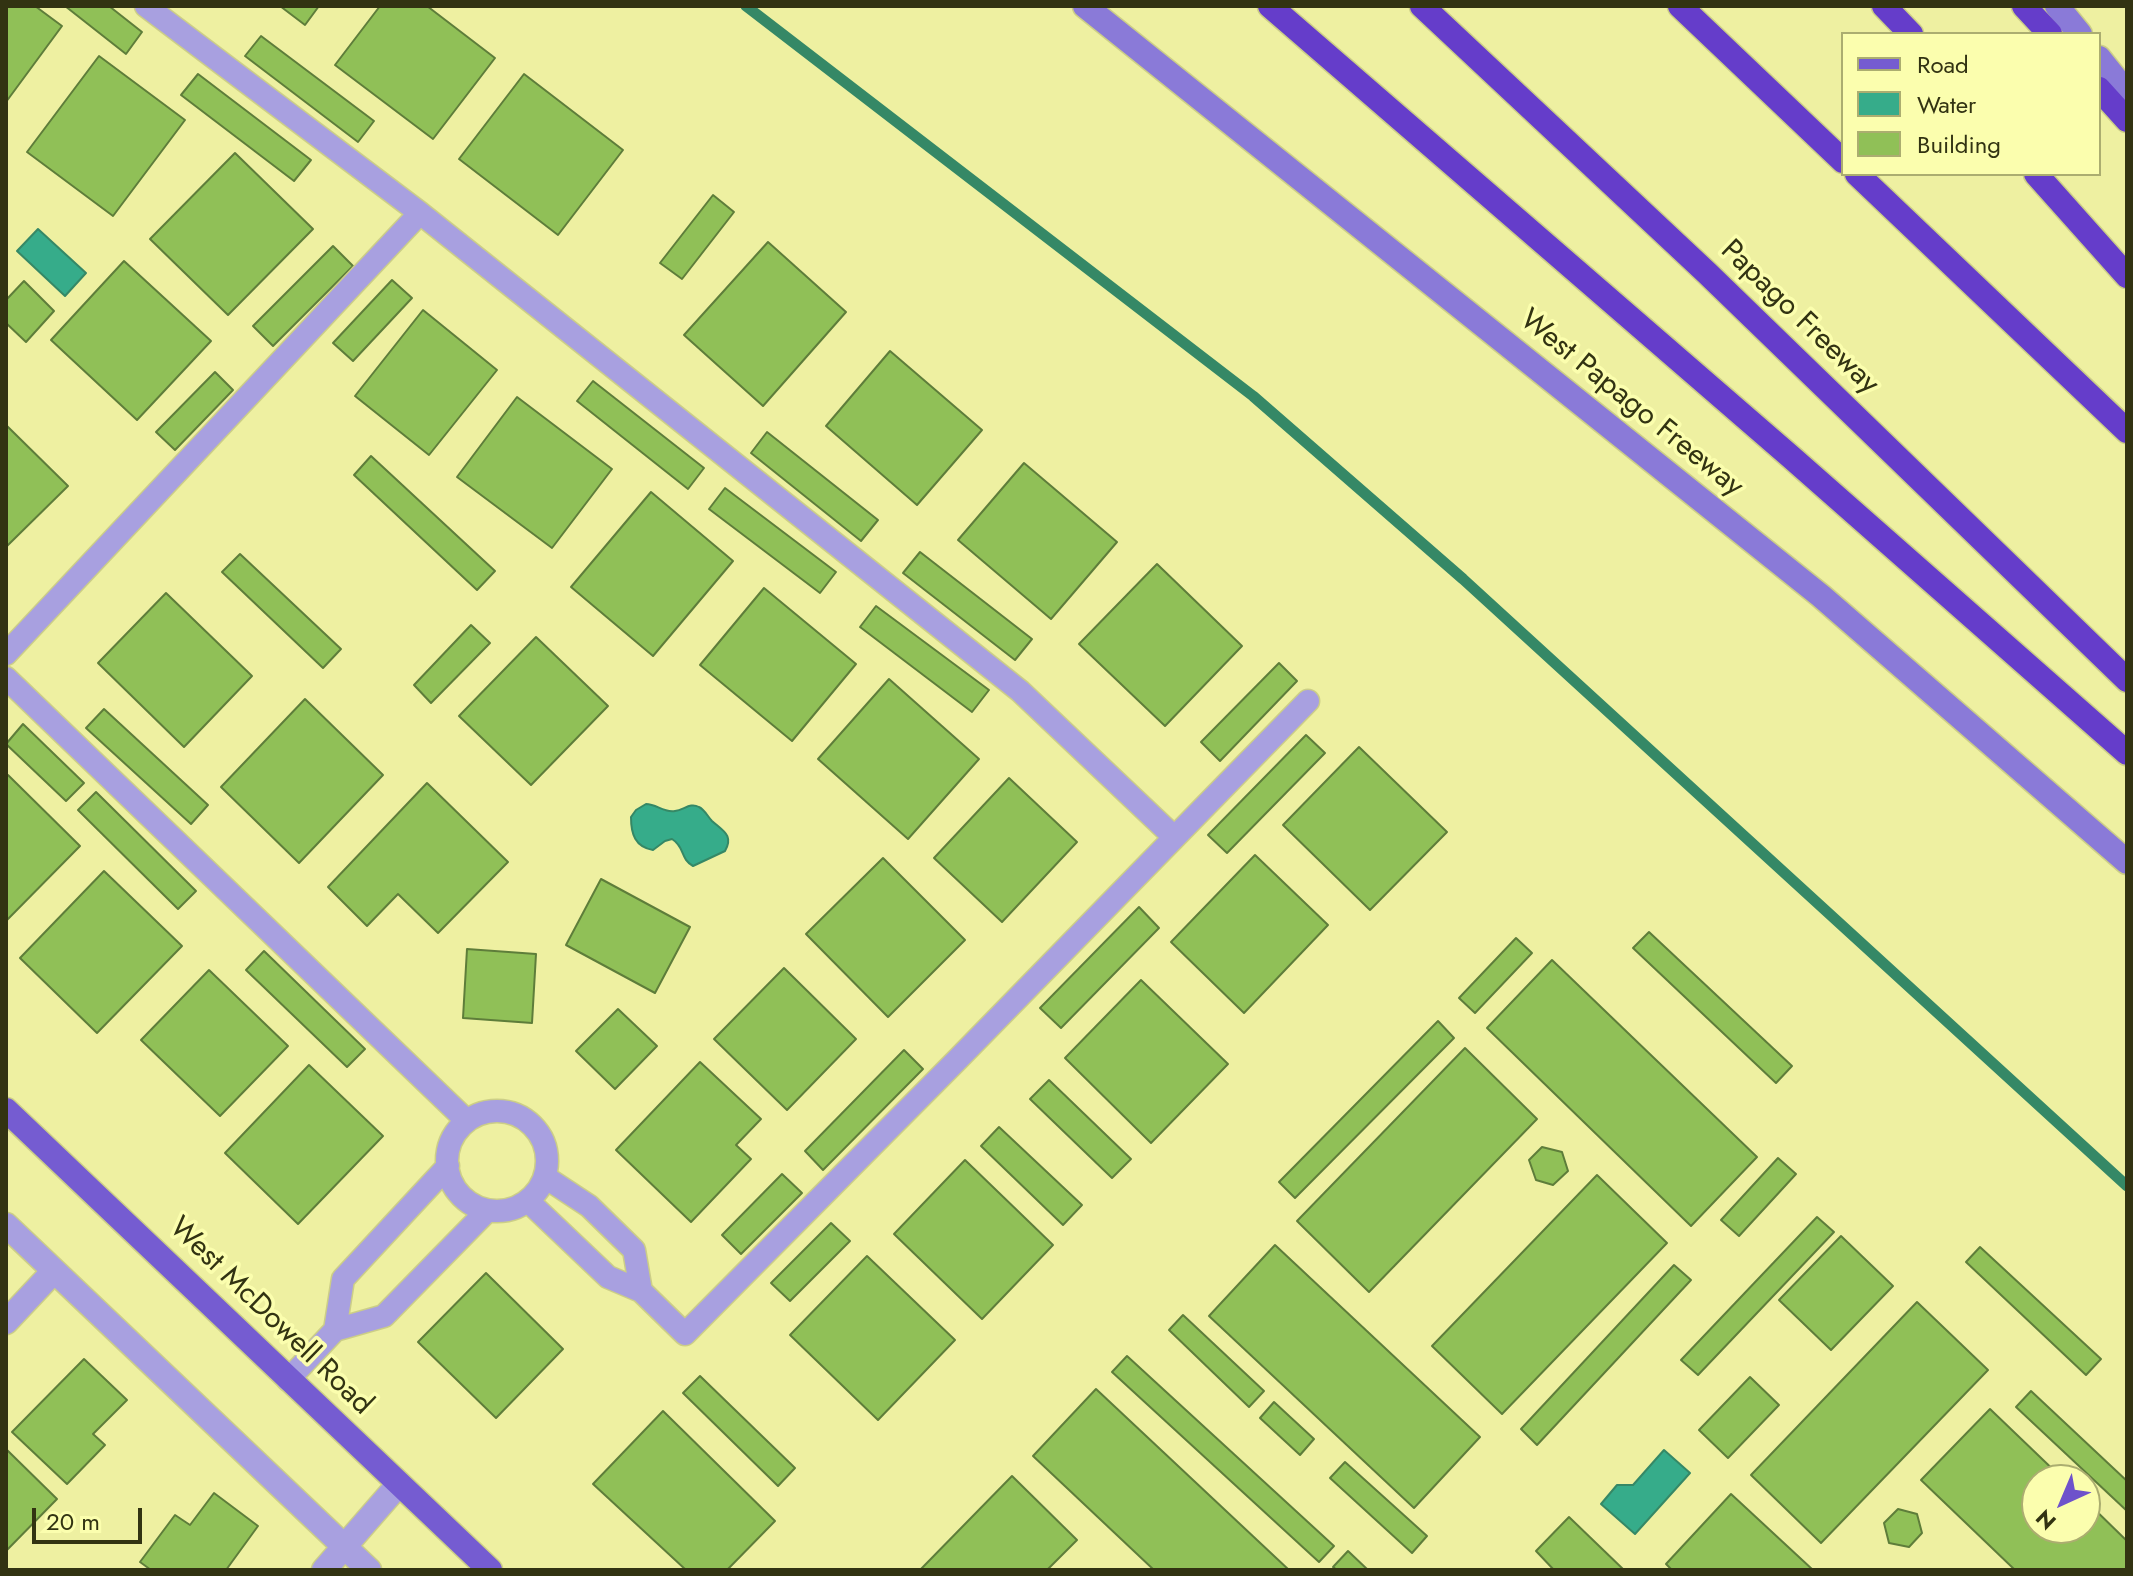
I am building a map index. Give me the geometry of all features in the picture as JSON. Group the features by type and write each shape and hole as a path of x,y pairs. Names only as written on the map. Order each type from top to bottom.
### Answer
{"highway":[{"path":"1270,6 2127,753"},
{"name":"Papago Freeway","path":"1422,6 1707,273 2127,680"},
{"path":"1680,6 1841,159"},
{"path":"1884,6 1909,32"},
{"path":"2024,6 2048,32"},
{"path":"2101,91 2127,120"},
{"path":"1859,176 2127,431"},
{"path":"2038,176 2127,276"}],"main road":[{"name":"West Papago Freeway","path":"1085,6 1821,596 2127,862"},
{"path":"2057,6 2078,32"},
{"path":"2101,60 2127,93"},
{"name":"West McDowell Road","path":"6,1110 490,1570"}],"street":[{"path":"6,1225 369,1570"},
{"path":"6,1322 54,1271"},
{"path":"324,1570 399,1484"}],"lane":[{"path":"146,6 420,213 1020,691 1174,837"},
{"path":"6,654 420,213"},
{"path":"6,678 467,1121"},
{"path":"528,1201 608,1277 641,1291 685,1334 1308,701"},
{"path":"499,1111 524,1119 535,1127 547,1151 545,1177 528,1201 510,1210 487,1211 472,1205 460,1195 451,1181 448,1166 450,1143 467,1121 486,1112 499,1111"},
{"path":"335,1330 343,1279 448,1166"},
{"path":"545,1177 589,1206 634,1250 641,1291"},
{"path":"288,1380 335,1330 384,1316 487,1211"}],"water":[{"path":"38,229 86,273 65,296 17,251"},
{"path":"646,804 671,811 699,807 728,837 725,851 693,866 672,839 653,850 642,846 633,834 631,817"},
{"path":"1664,1450 1690,1473 1635,1534 1601,1504 1617,1485 1633,1485"}],"building":[{"path":"6,6 35,6 62,26 6,102"},
{"path":"65,6 109,6 142,32 126,54"},
{"path":"280,6 319,6 305,25"},
{"path":"380,6 427,6 495,58 433,139 335,65"},
{"path":"261,36 374,121 358,142 245,56"},
{"path":"99,56 185,120 113,216 27,152"},
{"path":"198,74 311,160 294,181 181,95"},
{"path":"524,74 623,150 558,235 459,159"},
{"path":"235,153 313,229 228,315 150,239"},
{"path":"713,195 734,212 682,279 660,263"},
{"path":"768,242 846,312 763,406 684,335"},
{"path":"333,246 353,266 273,346 253,326"},
{"path":"124,261 211,341 137,420 51,340"},
{"path":"392,280 412,298 353,361 333,343"},
{"path":"24,281 54,311 26,342 6,323 6,300"},
{"path":"423,310 497,370 429,455 355,396"},
{"path":"890,351 982,430 917,505 826,426"},
{"path":"215,372 233,390 175,450 156,432"},
{"path":"593,381 704,468 688,489 577,401"},
{"path":"517,397 612,469 552,548 457,477"},
{"path":"6,425 68,486 6,547"},
{"path":"767,432 878,520 861,541 751,453"},
{"path":"371,456 495,571 477,590 354,475"},
{"path":"1024,463 1117,542 1051,619 958,540"},
{"path":"725,488 836,572 820,593 709,509"},
{"path":"651,492 733,561 653,656 571,587"},
{"path":"920,552 1032,639 1015,660 903,573"},
{"path":"240,554 341,649 323,668 222,572"},
{"path":"1157,564 1242,646 1165,726 1079,644"},
{"path":"764,588 856,664 792,741 700,665"},
{"path":"166,593 252,676 184,747 98,663"},
{"path":"876,606 989,690 972,712 860,627"},
{"path":"471,625 490,643 431,703 414,685"},
{"path":"536,637 608,706 531,785 459,716"},
{"path":"1279,663 1297,681 1220,761 1201,742"},
{"path":"889,679 979,759 908,839 818,759"},
{"path":"305,699 383,775 299,863 221,787"},
{"path":"104,709 208,805 191,824 86,728"},
{"path":"23,724 84,783 66,801 6,744"},
{"path":"1306,735 1325,753 1227,853 1208,835"},
{"path":"1359,747 1447,832 1370,910 1283,825"},
{"path":"8,775 80,846 6,921 6,777"},
{"path":"1009,778 1077,842 1002,922 934,858"},
{"path":"427,783 508,862 438,933 398,894 367,926 328,887"},
{"path":"96,792 196,891 178,909 78,810"},
{"path":"1255,855 1328,925 1244,1013 1171,942"},
{"path":"883,858 965,940 888,1017 806,934"},
{"path":"104,871 182,946 97,1033 20,958"},
{"path":"601,879 690,927 655,993 566,945"},
{"path":"1139,907 1159,928 1061,1028 1040,1008"},
{"path":"1649,932 1792,1066 1776,1083 1633,948"},
{"path":"1516,938 1532,953 1475,1013 1459,998"},
{"path":"467,949 536,954 532,1023 463,1018"},
{"path":"264,951 365,1049 347,1067 246,970"},
{"path":"1552,960 1757,1157 1691,1226 1487,1028"},
{"path":"784,968 856,1039 787,1110 714,1039"},
{"path":"209,970 288,1046 220,1116 141,1040"},
{"path":"1141,980 1228,1064 1151,1143 1065,1058"},
{"path":"618,1009 657,1046 615,1089 576,1051"},
{"path":"1438,1021 1454,1038 1295,1198 1279,1182"},
{"path":"1465,1048 1537,1119 1369,1292 1297,1221"},
{"path":"904,1050 923,1069 823,1170 805,1151"},
{"path":"700,1062 761,1119 736,1145 751,1159 691,1222 616,1150"},
{"path":"309,1065 383,1136 298,1224 225,1153"},
{"path":"1049,1080 1131,1159 1112,1178 1030,1099"},
{"path":"999,1127 1082,1205 1063,1225 981,1146"},
{"path":"1542,1147 1562,1152 1568,1171 1553,1185 1536,1180 1529,1160"},
{"path":"1778,1158 1796,1174 1739,1236 1721,1220"},
{"path":"965,1160 1053,1245 982,1319 894,1234"},
{"path":"782,1174 802,1193 741,1254 722,1235"},
{"path":"1597,1175 1667,1243 1502,1414 1432,1346"},
{"path":"1817,1217 1834,1232 1698,1375 1681,1360"},
{"path":"831,1223 850,1241 790,1301 771,1283"},
{"path":"1841,1236 1893,1286 1831,1350 1779,1300"},
{"path":"1275,1245 1480,1437 1414,1508 1209,1316"},
{"path":"1980,1247 2101,1359 2086,1375 1966,1262"},
{"path":"867,1256 955,1340 878,1420 790,1335"},
{"path":"1674,1265 1691,1280 1537,1445 1521,1429"},
{"path":"486,1273 563,1349 496,1418 418,1342"},
{"path":"1917,1302 1988,1370 1821,1543 1751,1475"},
{"path":"1183,1315 1264,1391 1249,1407 1169,1330"},
{"path":"1127,1356 1334,1546 1319,1562 1112,1372"},
{"path":"84,1359 127,1400 93,1434 105,1445 67,1484 12,1432"},
{"path":"700,1376 795,1468 778,1486 683,1393"},
{"path":"1750,1377 1779,1405 1728,1458 1699,1430"},
{"path":"1096,1389 1289,1570 1154,1570 1033,1456"},
{"path":"2031,1391 2127,1481 2127,1511 2101,1487 2101,1464 2077,1464 2016,1407"},
{"path":"1274,1402 1314,1439 1300,1455 1260,1418"},
{"path":"1990,1409 2047,1464 2021,1464 2021,1544 2101,1544 2101,1516 2127,1541 2127,1570 2015,1570 1921,1480"},
{"path":"663,1411 775,1521 727,1570 686,1570 593,1484"},
{"path":"6,1449 57,1499 6,1551"},
{"path":"1345,1462 1427,1536 1412,1553 1330,1478"},
{"path":"1012,1476 1077,1540 1047,1570 920,1570"},
{"path":"214,1493 258,1526 226,1570 151,1570 140,1562 175,1515 190,1525"},
{"path":"1731,1494 1813,1570 1672,1570 1666,1564"},
{"path":"1898,1509 1917,1514 1922,1533 1909,1547 1889,1543 1884,1523"},
{"path":"1569,1517 1624,1570 1554,1570 1536,1551"},
{"path":"1348,1551 1368,1570 1337,1570 1333,1567"}],"waterway":[{"path":"746,6 1253,396 1463,579 2127,1186"}]}
